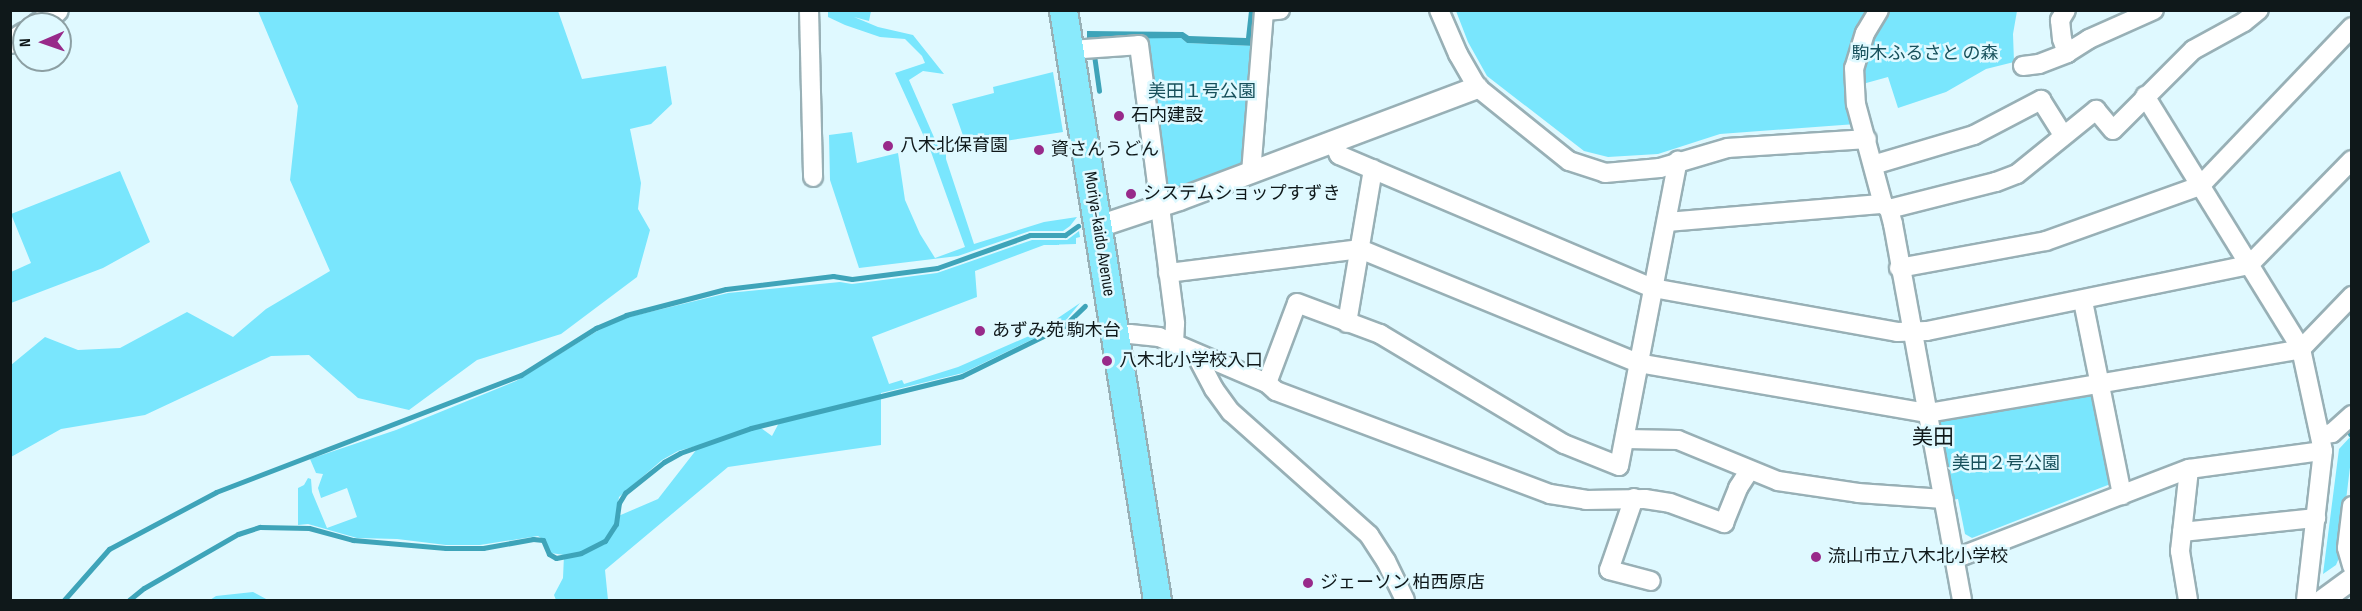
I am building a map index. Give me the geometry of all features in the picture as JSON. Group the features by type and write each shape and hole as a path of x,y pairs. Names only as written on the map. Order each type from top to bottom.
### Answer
{"main road":[{"name":"Moriya-kaido Avenue","path":"1063,10 1156,600"}],"street":[{"path":"809,10 813,177"},
{"path":"1251,173 1264,11 1280,10"},
{"path":"1439,10 1458,54 1477,87 1569,161 1605,173 1659,168 1728,148 1867,139"},
{"path":"1880,10 1865,33 1854,68 1856,104 1886,207 1928,413 1962,600"},
{"path":"2066,10 2061,20 2062,39 2067,53"},
{"path":"2024,66 2038,64 2067,53 2089,39 2154,10"},
{"path":"1667,222 1886,207 1996,182 2017,174 2096,110 2113,130 2193,50 2244,22 2259,10"},
{"path":"1899,268 2046,241 2200,186 2352,27"},
{"path":"1070,50 1139,45 1175,324 1174,342"},
{"path":"1098,226 1251,173 1477,87"},
{"path":"2145,96 2301,349 2321,443 2316,518 2306,600"},
{"path":"1873,165 1974,135 2041,100 2063,135"},
{"path":"1333,142 1340,155 1653,288 1897,332 1912,332 2083,301 2249,265 2352,160"},
{"path":"1267,383 1297,303 1380,334 1564,444 1619,466 1678,161"},
{"path":"1347,323 1373,169"},
{"path":"1168,273 1360,249 1638,363 1928,413 2301,349 2352,296"},
{"path":"2083,301 2122,495"},
{"path":"1115,336 1130,333 1159,337 1174,342 1267,383 1276,391 1550,494 1586,500 1634,498 1670,503 1724,523 1749,471"},
{"path":"1195,353 1214,389 1231,412 1369,535 1386,561 1405,600"},
{"path":"1954,559 2189,469 2321,443 2352,415"},
{"path":"1626,439 1678,440 1778,481 1858,493 1944,499"},
{"path":"2188,600 2180,551 2189,469"},
{"path":"1634,498 1609,570 1651,581"},
{"path":"2352,506 2347,548 2352,566"},
{"path":"2182,532 2316,518"},
{"path":"2322,600 2352,578"}],"green space":[{"path":"258,11 558,11 582,79 666,66 672,104 651,124 630,129 641,183 638,209 650,230 637,277 561,334 477,360 409,410 358,398 309,355 271,356 145,415 61,429 11,457 11,365 45,337 78,350 120,348 187,312 233,337 266,309 330,271 290,180 298,106"},
{"path":"828,11 871,11 869,21 854,17 878,27 913,35 944,74 923,71 909,80 940,151 946,150 946,159 974,244 1044,222 1077,217 1070,226 1063,231 1030,231 958,256 859,268 830,180 829,135 852,132 857,163 898,153 905,200 920,234 935,258 965,247 931,152 895,73 925,63 922,56 905,39 880,37 845,25 828,17"},
{"path":"1456,11 1872,11 1863,23 1856,124 1720,134 1658,154 1608,157 1584,151 1487,76 1468,42"},
{"name":"駒木ふるさと の森","path":"1886,11 2017,11 2013,34 2014,62 1986,69 1946,92 1898,108 1888,77 1859,85 1867,42"},
{"name":"美田１号公園","path":"1147,38 1181,38 1187,43 1254,46 1245,157 1239,167 1174,190 1166,184"},
{"path":"1053,72 1063,132 967,147 952,104 994,93 993,87"},
{"path":"120,171 150,242 103,268 11,303 11,272 31,263 11,214"},
{"path":"1079,231 1080,237 1076,238 1076,244 1044,245 975,271 977,297 872,337 889,384 902,380 904,384 958,367 1052,326 1055,320 1080,303 1062,325 963,373 881,393 881,445 728,467 605,570 608,600 556,600 554,595 563,578 564,555 551,553 544,540 538,536 480,545 446,545 397,539 357,538 308,524 298,525 298,488 304,485 308,478 311,479 312,492 327,528 357,517 347,488 321,498 318,488 323,474 316,473 310,459 396,430 516,381 602,328 629,317 728,293 840,282 852,284 937,273 1032,240 1067,240","holes":["781,419 772,436 757,425","700,445 658,499 616,517 619,497 662,460 678,451"]},
{"name":"美田２号公園","path":"2089,393 2097,397 2113,483 1972,538 1965,534 1958,499 1951,500 1936,426 1939,419"},
{"path":"2351,426 2351,436 2346,432"},
{"path":"2351,436 2351,459 2339,558 2336,565 2323,574 2339,449"},
{"path":"253,592 268,600 210,600 216,596"}],"shaded area":[{"path":"1249,11 1258,11 1254,46 1187,43 1181,38 1087,39 1087,31 1183,32 1189,36 1246,38"}],"waterway":[{"path":"1094,55 1099,91"},
{"path":"64,600 109,549 216,492 521,375 596,328 626,315 726,289 833,276 852,279 937,268 1030,235 1065,235 1078,226"},
{"path":"129,600 144,588 238,534 260,527 309,528 353,540 446,548 483,548 533,539 543,540 549,554 556,558 581,553 605,541 616,524 619,503 625,493 664,462 680,453 751,428 962,376 1064,326 1085,306"}],"place":[{"name":"石内建設","path":"1119,116"},
{"name":"八木北保育園","path":"888,146"},
{"name":"資さんうどん","path":"1039,150"},
{"name":"システムショップすずき","path":"1131,194"},
{"name":"あずみ苑 駒木台","path":"980,331"},
{"name":"八木北小学校入口","path":"1107,361"},
{"name":"流山市立八木北小学校","path":"1816,557"},
{"name":"ジェーソン 柏西原店","path":"1308,583"}],"district":[{"name":"美田","path":"1933,438"}]}
